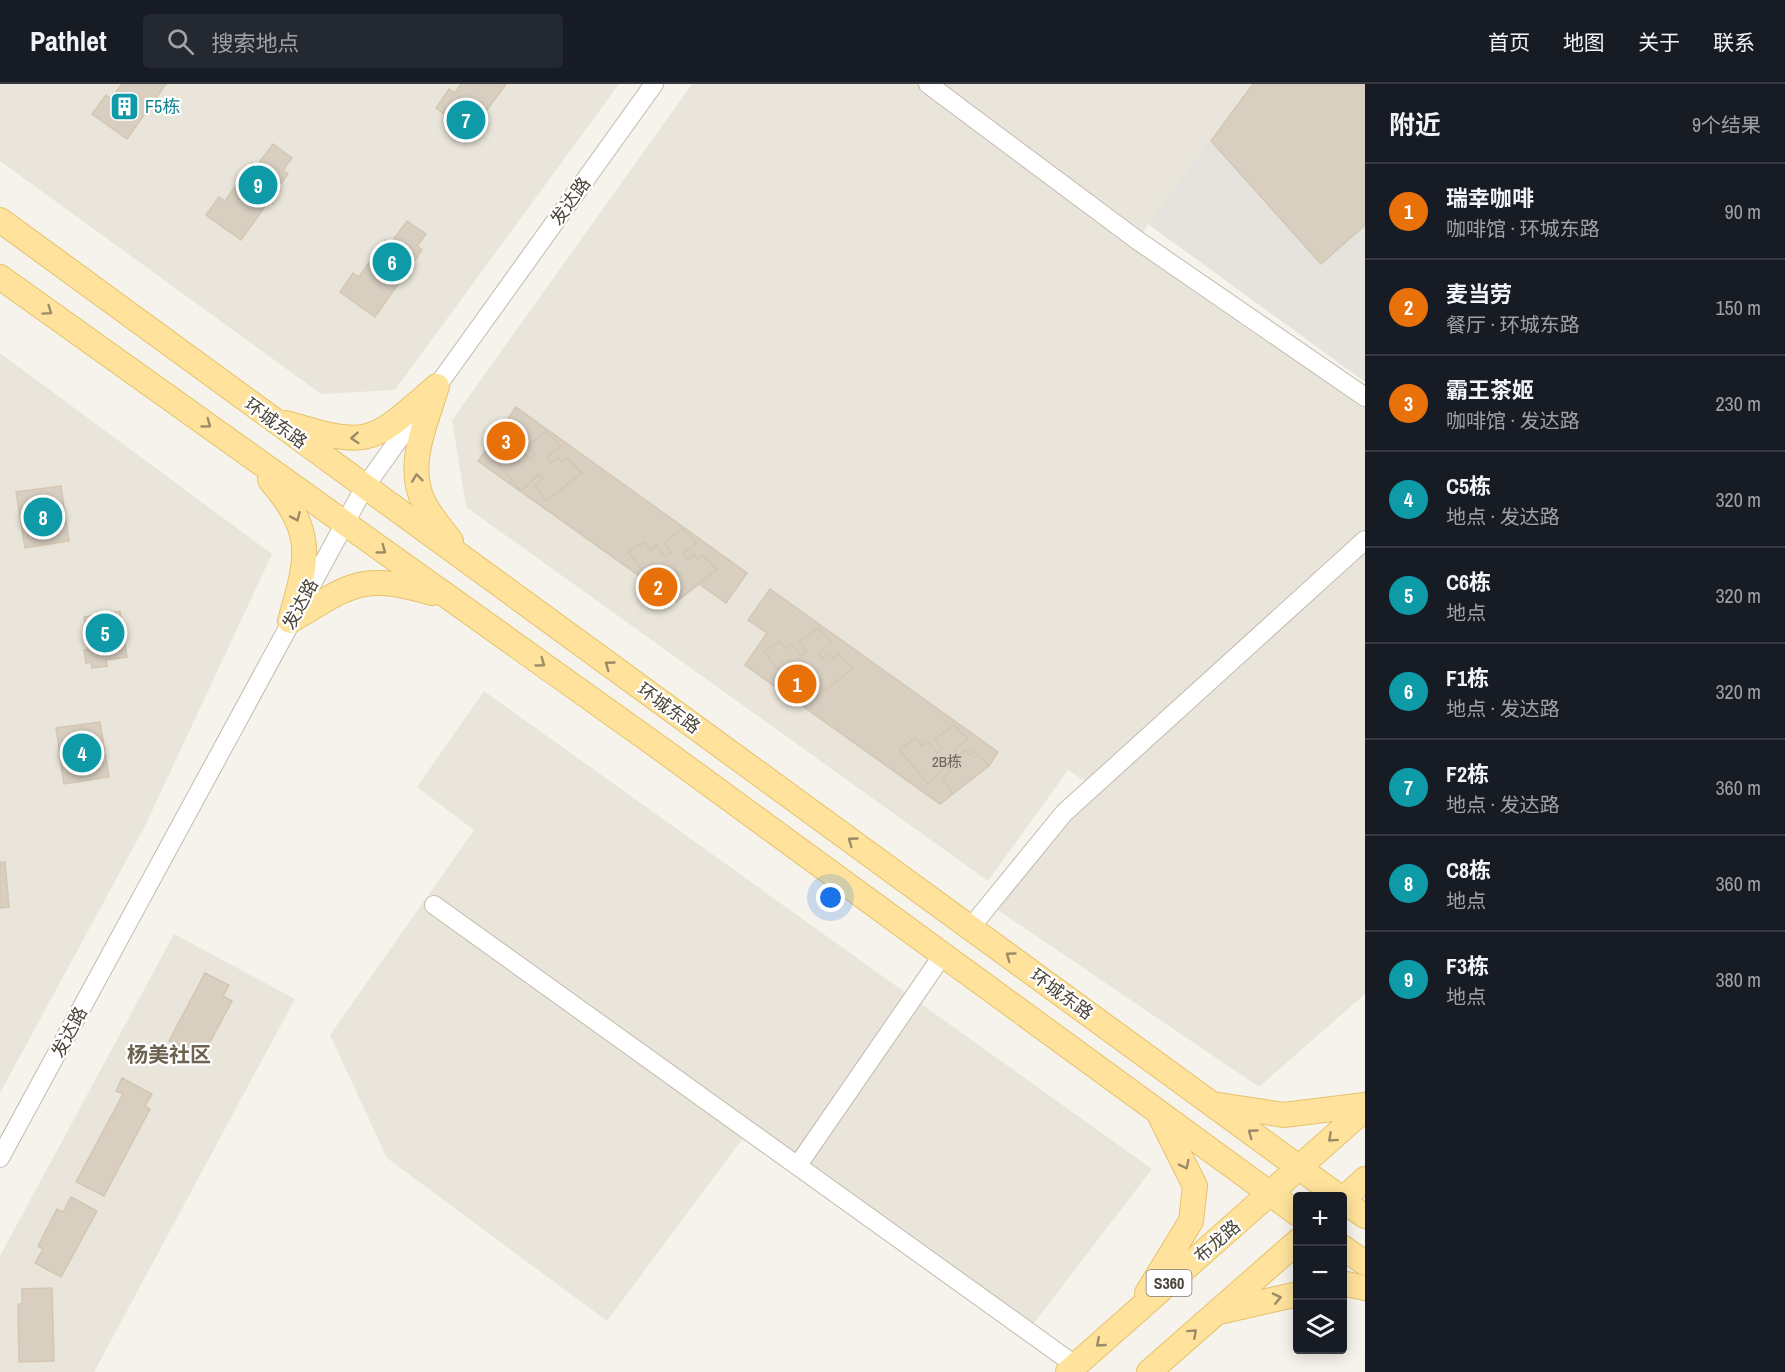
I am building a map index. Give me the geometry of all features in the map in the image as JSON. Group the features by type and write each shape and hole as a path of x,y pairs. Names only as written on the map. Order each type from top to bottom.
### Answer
{"main road":[{"name":"环城东路","path":"0,220 364,488 971,927 1332,1192"},
{"path":"0,277 449,597 1293,1210"},
{"path":"270,418 338,439 360,439 372,436 393,424 437,386"},
{"path":"437,386 417,456 417,480 429,513 468,563"},
{"path":"248,454 290,504 303,537 303,573 290,621"},
{"path":"290,621 344,590 369,582 396,583 449,597"},
{"path":"1214,1104 1284,1115 1365,1107"},
{"name":"布龙路","path":"1072,1369 1365,1107"},
{"path":"1136,1312 1191,1221 1195,1186 1158,1113"},
{"path":"1347,1195 1365,1179"},
{"path":"1347,1203 1365,1216"},
{"path":"1149,1372 1293,1245"},
{"path":"1347,1250 1365,1263"},
{"path":"1347,1284 1365,1288"},
{"path":"1216,1313 1293,1295"}],"street":[{"name":"发达路","path":"0,1158 364,488 654,84"},
{"path":"928,84 1137,240 1365,397"},
{"path":"971,927 1064,813 1365,540"},
{"path":"434,905 798,1165 1072,1369"},
{"path":"798,1165 942,956"}],"shaded area":[{"path":"0,84 619,84 395,390 321,394 0,161"},
{"path":"692,84 1253,84 1137,240 1365,397 1365,994 1259,1087 989,904 1092,786 1068,770 988,881 466,507 452,420"},
{"path":"1253,84 1365,84 1365,382 1148,224"},
{"path":"0,353 272,554 145,826 0,1093"},
{"path":"484,691 1152,1169 1028,1331 749,1130 607,1321 387,1158 330,1035 474,830 417,787"},
{"path":"174,934 295,999 94,1372 0,1372 0,1256"}],"building":[{"name":"F5栋","path":"122,84 166,84 127,139 92,114 106,95 111,99"},
{"path":"461,84 506,84 470,133 436,108 449,89 455,93"},
{"path":"1253,84 1365,84 1365,225 1321,264 1211,141"},
{"path":"273,144 292,158 283,170 288,174 241,240 206,215 219,197 225,201 252,163 256,167"},
{"path":"407,221 426,234 417,246 422,250 375,317 340,292 353,273 359,277 385,240 390,244"},
{"path":"516,407 747,573 726,603 699,584 676,602 478,461"},
{"path":"546,432 561,446 547,457 551,463 558,457 562,462 567,458 582,473 546,501 535,485 543,479 539,474 521,491 492,456 509,445 515,453 521,449 530,460 535,455 528,446"},
{"path":"61,486 69,541 25,548 16,492"},
{"path":"682,529 697,543 683,554 687,560 694,554 697,559 702,555 717,569 681,598 671,582 679,575 675,570 656,588 628,552 644,542 651,550 656,545 665,557 671,552 664,543"},
{"path":"770,589 998,752 989,766 940,804 745,665 767,633 748,620"},
{"path":"120,611 127,657 106,660 107,666 92,668 91,662 86,663 84,650 89,649 84,617"},
{"path":"818,628 832,642 818,653 822,659 829,653 833,658 838,654 853,668 817,697 807,681 815,674 811,669 792,687 764,652 780,641 786,649 792,644 801,656 806,651 799,642"},
{"path":"100,722 109,777 64,784 56,728"},
{"path":"954,725 968,739 954,750 958,756 965,750 969,755 974,751 989,766 953,794 943,778 950,771 946,766 928,784 899,749 916,738 922,746 928,742 937,753 942,748 935,739"},
{"path":"0,862 5,862 9,907 0,908"},
{"path":"205,973 229,985 223,996 232,1001 207,1048 198,1043 193,1053 169,1041"},
{"path":"122,1078 152,1094 145,1106 150,1109 104,1196 76,1182 123,1094 116,1091"},
{"path":"71,1197 97,1211 61,1277 35,1263 43,1249 38,1246 57,1209 63,1212"},
{"path":"52,1288 54,1361 19,1362 18,1304 22,1304 22,1289"}],"place":[{"name":"F5栋","path":"124,106"},
{"name":"F2栋","path":"466,120"},
{"name":"F3栋","path":"258,185"},
{"name":"F1栋","path":"392,262"},
{"name":"霸王茶姬","path":"506,441"},
{"name":"C8栋","path":"43,517"},
{"name":"麦当劳","path":"658,587"},
{"name":"C6栋","path":"105,633"},
{"name":"瑞幸咖啡","path":"797,684"},
{"name":"C5栋","path":"82,753"}],"district":[{"name":"杨美社区","path":"169,1054"}]}
